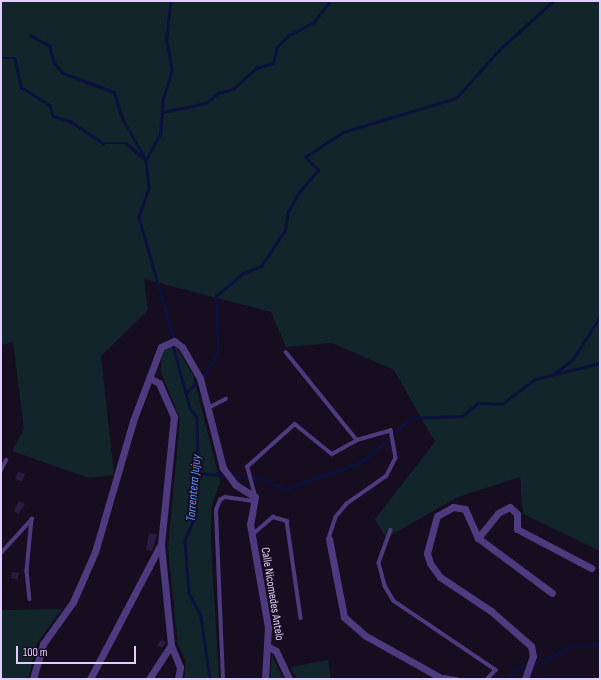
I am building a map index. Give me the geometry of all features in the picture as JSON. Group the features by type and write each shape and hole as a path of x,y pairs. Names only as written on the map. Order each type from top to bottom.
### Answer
{"street":[{"path":"33,679 43,644 73,602 95,552 125,445 161,347 174,341 182,347 200,378 223,468 236,485 255,499"},
{"path":"149,378 159,383 174,417 162,544 171,645 180,667 178,679"},
{"name":"Calle Nicomedes Antelo","path":"255,499 250,524 269,647 265,679"},
{"path":"478,538 498,513 510,507 518,514 517,529 591,568"},
{"path":"525,679 533,656 531,646 491,611 440,577 430,563 427,553 431,536 443,510 465,509 478,538 552,593"},
{"path":"329,539 344,617 366,636 425,676 444,678"},
{"path":"90,679 162,544"},
{"path":"148,679 171,645"},
{"path":"269,647 276,651 289,679"}],"lane":[{"path":"286,352 357,440"},
{"path":"208,408 226,399"},
{"path":"223,679 216,510 220,500 225,497 255,499 247,467 295,424 332,454 357,440 392,430 396,458 387,476 347,504 336,517 329,539"},
{"path":"1,470 6,460"},
{"path":"252,535 273,517 287,521 301,618"},
{"path":"1,553 32,518 27,571 30,599"},
{"path":"391,530 379,563 385,586 394,601 496,670 488,679"},
{"path":"444,678 457,679"}],"green space":[{"path":"1,1 600,1 600,551 523,514 520,477 458,497 386,538 375,519 435,442 394,370 332,343 286,347 271,312 144,279 148,310 101,356 114,475 89,478 12,451 24,429 13,342 1,345"},
{"path":"167,347 176,347 193,375 220,482 211,508 211,543 219,679 184,679 186,661 178,645 168,549 180,418 161,373 162,353"},
{"path":"62,609 37,643 28,679 1,679 1,610"},
{"path":"272,655 283,679 270,679"},
{"path":"328,660 331,679 297,679 291,667"}],"building":[{"path":"18,472 25,474 22,481 15,479"},
{"path":"19,501 25,504 19,514 14,511"},
{"path":"149,533 157,535 152,551 146,550"},
{"path":"12,572 19,573 18,580 11,578"},
{"path":"160,640 166,642 163,648 157,646"}],"waterway":[{"path":"146,160 160,134 163,99 172,70 166,39 171,1"},
{"path":"163,112 206,103 218,93 233,89 256,68 273,63 277,47 289,35 314,22 330,1"},
{"path":"204,375 218,352 216,296 242,274 261,266 285,230 288,212 299,192 318,170 305,157 343,132 456,98 499,50 553,1"},
{"name":"Torrentera Jujuy","path":"30,35 50,46 54,62 63,73 114,92 123,119 146,160 149,188 139,217 173,336"},
{"path":"1,58 15,58 21,87 50,105 53,116 70,121 103,143 126,143 143,158"},
{"path":"555,373 573,359 600,317"},
{"name":"Torrentera Jujuy","path":"173,345 190,408 197,417 198,473 190,500 194,520 185,540 189,593 201,616 210,679"},
{"path":"396,432 410,418 462,416 478,403 502,404 535,379 600,363"},
{"path":"186,393 197,382"},
{"path":"198,473 262,479 286,489 361,462 389,439"},
{"path":"506,679 517,668 541,662 569,647 600,644"}]}
